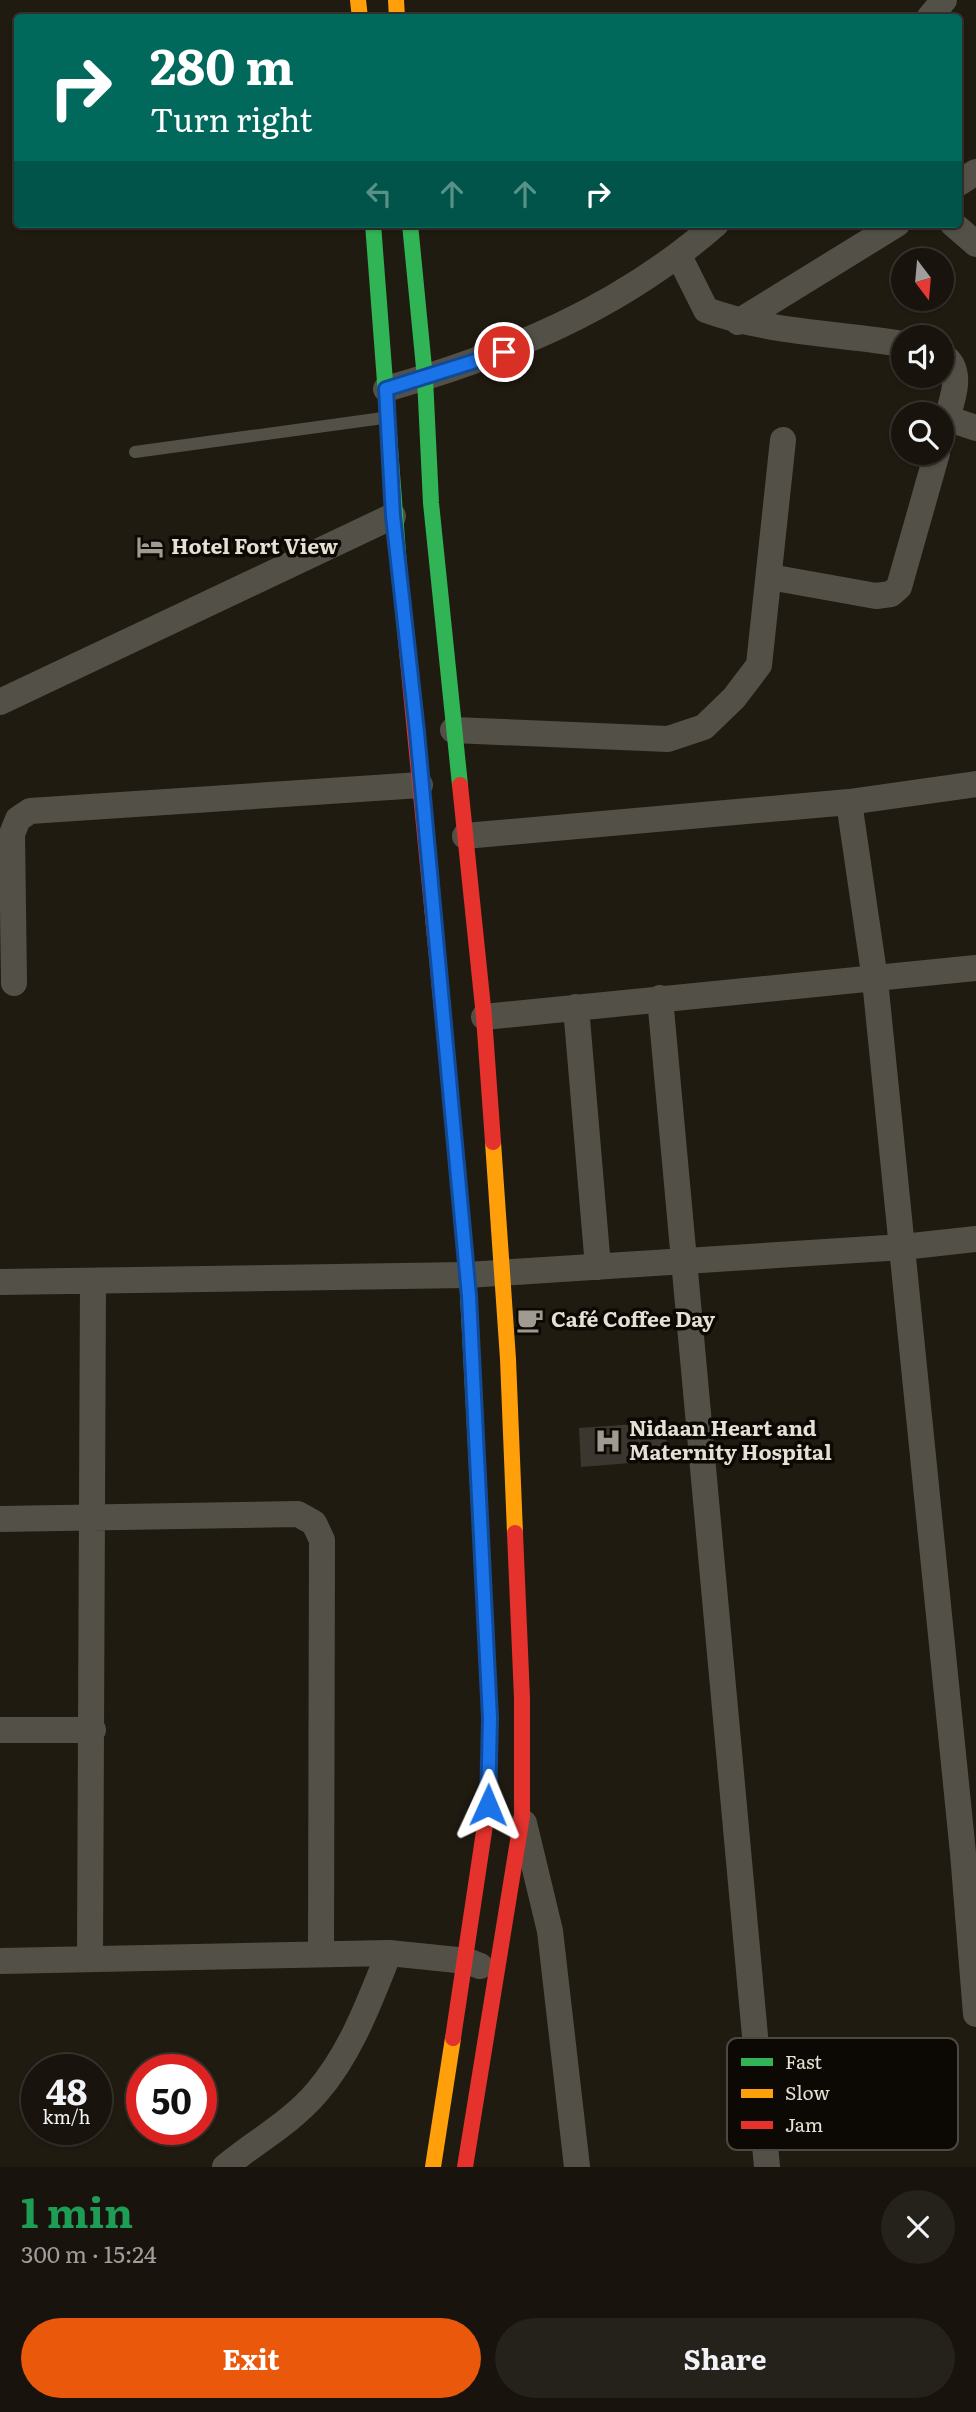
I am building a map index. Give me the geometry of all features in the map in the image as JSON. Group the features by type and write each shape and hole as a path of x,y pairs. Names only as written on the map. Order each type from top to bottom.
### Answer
{"main road":[{"path":"373,228 393,516 467,1275 490,1718 488,1805 467,1961 433,2167"},
{"path":"410,228 425,377 431,503 484,1017 508,1359 522,1685 522,1816 465,2167"}],"street":[{"path":"932,14 944,0"},
{"path":"386,389 504,352 582,316 679,256 711,228"},
{"path":"738,322 891,228"},
{"path":"958,228 976,244"},
{"path":"679,256 706,310 738,322 807,334 891,343"},
{"path":"951,402 955,389 954,370"},
{"path":"954,427 976,428"},
{"path":"453,730 668,740 691,734 704,727 734,698 760,665 783,440"},
{"path":"770,577 876,596 891,594 899,587 905,573 915,524 933,465"},
{"path":"0,702 393,516"},
{"path":"465,836 849,802 976,784"},
{"path":"14,983 7,920 12,834 18,819 30,811 421,785"},
{"path":"849,802 875,981 976,2014"},
{"path":"484,1017 660,998 875,981 976,968"},
{"path":"660,998 755,2038"},
{"path":"576,1007 598,1267"},
{"path":"0,1282 467,1275 902,1247 976,1239"},
{"path":"90,1958 93,1281"},
{"path":"0,1519 298,1514 314,1523 322,1540 321,1953"},
{"path":"0,1730 93,1730"},
{"path":"488,1805 522,1816 550,1931 577,2167"},
{"path":"225,2167 289,2119 317,2092 341,2058 389,1953"},
{"path":"0,1961 389,1953 467,1961 496,1973"}],"lane":[{"path":"135,452 387,417"}],"building":[{"path":"665,1422 668,1460 581,1467 579,1428"}],"traffic: fast":[{"path":"373,228 400,579"},
{"path":"410,228 425,378 431,503 460,785"},
{"path":"457,1163 467,1275 478,1486"}],"traffic: slow":[{"path":"358,0 360,14"},
{"path":"396,0 397,14"},
{"path":"493,1142 508,1359 515,1533"},
{"path":"433,2167 453,2038"}],"traffic: jam":[{"path":"400,579 457,1163"},
{"path":"460,785 484,1017 493,1142"},
{"path":"453,2038 488,1805 490,1718 478,1486"},
{"path":"465,2167 522,1816 522,1698 515,1533"}],"place":[{"name":"Hotel Fort View","path":"150,547"},
{"name":"Café Coffee Day","path":"530,1320"},
{"name":"Nidaan Heart and Maternity Hospital","path":"608,1441"}],"route":[{"path":"488,1805 490,1718 469,1296 417,732 393,516 386,389 504,352"}]}
